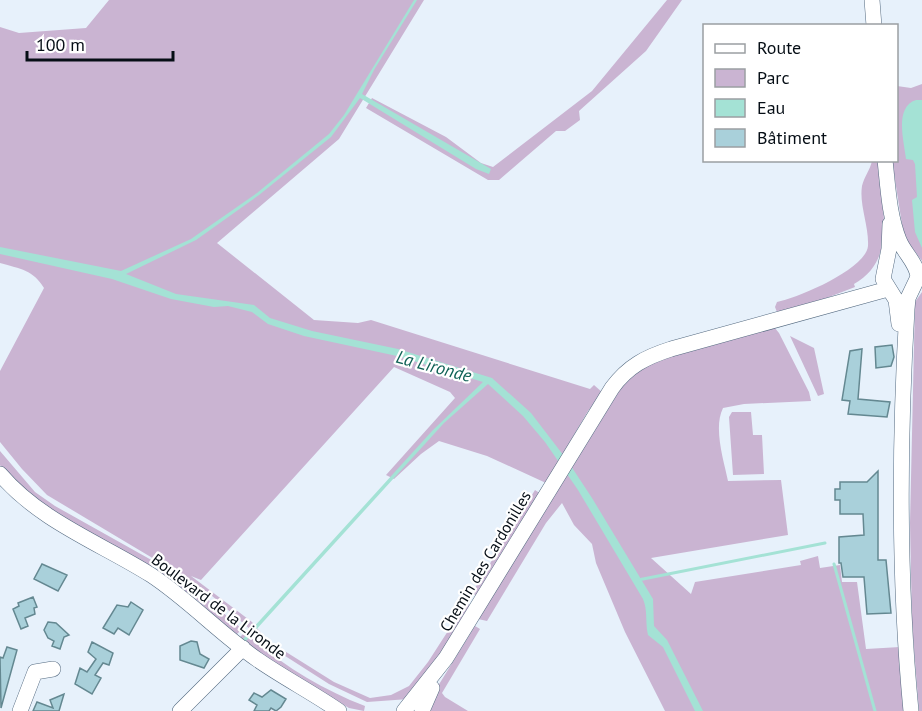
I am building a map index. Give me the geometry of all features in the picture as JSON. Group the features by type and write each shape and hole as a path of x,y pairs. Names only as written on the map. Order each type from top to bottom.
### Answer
{"street":[{"path":"872,0 874,24"},
{"path":"885,162 890,209 899,242 917,268 918,277 907,309 902,369"},
{"path":"890,209 884,282 898,309 902,369 901,573 911,711"},
{"path":"812,309 854,291 897,258 904,258 917,268"},
{"path":"812,309 889,290 902,294 916,287"},
{"name":"Chemin des Cardonilles","path":"404,711 446,658 612,388 635,364 680,346 812,309"},
{"name":"Boulevard de la Lironde","path":"0,474 14,491 35,507 150,575 188,601 243,648 334,708 349,711"},
{"path":"188,708 243,648"},
{"name":"Chemin des Cardonilles","path":"423,711 446,658"},
{"path":"20,711 35,672 53,669"}],"green space":[{"path":"109,0 424,0 339,139 217,243 314,320 358,323 371,320 590,389 594,385 603,393 588,411 546,483 487,456 439,441 394,479 386,475 455,398 450,392 394,367 201,580 191,576 252,622 267,640 334,682 370,698 391,695 409,686 428,662 466,603 472,607 409,699 367,702 329,684 268,645 211,595 191,581 47,495 0,442 0,371 44,288 31,274 0,263 0,27 19,33 86,28"},
{"path":"667,0 682,0 646,51 579,111 580,120 565,131 556,131 499,180 488,180 366,108 372,98 446,137 481,163 493,167 592,91"},
{"path":"922,84 922,261 904,237 892,162 898,162 898,86 911,88"},
{"path":"872,162 878,162 884,229 877,260 868,273 854,284 855,287 824,299 777,312 775,307 777,302 800,295 830,281 856,264 864,255 868,246 868,238 862,186"},
{"path":"922,292 922,711 919,711 912,624 910,523 915,302"},
{"path":"770,322 779,333 809,392 811,401 744,404 723,408 719,435 728,481 781,480 788,535 651,558 691,594 695,582 801,565 800,561 818,556 820,568 840,565 842,582 857,582 866,649 900,647 907,711 665,711 625,632 596,563 592,544 574,525 562,503 546,523 487,621 478,619 634,367"},
{"path":"790,336 814,348 824,394 818,396"},
{"path":"732,412 751,412 753,435 762,435 764,474 733,475 729,417"},
{"path":"0,451 35,492 55,506 155,562 151,569 67,522 23,492 0,465"},
{"path":"535,490 541,494 477,596 472,593"},
{"path":"160,566 207,599 242,629 236,635 197,600 156,571"},
{"path":"475,626 480,629 442,693 468,711 426,711 438,686"},
{"path":"245,632 272,655 302,675 365,706 364,711 349,708 260,655 240,637"}],"water":[{"name":"La Lironde","path":"414,0 417,0 362,94 491,169 489,174 476,169 360,98 331,137 259,195 196,240 126,274 176,294 254,305 270,318 312,331 398,349 492,378 531,413 567,460 592,498 653,599 654,626 667,640 703,711 695,711 663,647 648,635 643,599 578,490 545,442 523,416 488,384 444,423 245,642 242,640 433,430 483,382 397,356 304,336 268,324 252,312 228,306 214,307 171,299 112,279 0,254 0,247 121,271 191,239 257,193 329,134 344,115"},
{"path":"916,100 922,100 922,248 915,232 912,200 917,197 915,164 913,160 906,159 902,134 905,110"}],"building":[{"path":"892,345 894,357 891,366 876,368 875,347"},
{"path":"862,349 858,399 890,402 887,417 848,414 850,401 842,400 850,351"},
{"path":"878,471 878,560 886,560 891,613 867,614 864,577 843,577 841,563 839,563 839,537 864,535 863,514 840,514 840,500 835,500 835,489 840,489 840,482 867,482"},
{"path":"42,564 67,575 58,591 34,579"},
{"path":"33,597 37,607 34,608 35,614 25,618 28,626 21,629 13,609 19,606 18,603"},
{"path":"131,602 143,610 129,635 118,628 114,634 103,628 117,605 128,607"},
{"path":"48,622 56,623 69,635 64,637 60,649 52,646 54,641 48,638 44,630"},
{"path":"191,641 197,642 200,654 209,659 204,668 180,660 180,646"},
{"path":"92,642 113,653 109,665 103,663 95,675 101,678 92,694 75,684 80,668 87,672 96,659 88,652"},
{"path":"7,647 17,650 1,708 0,657 3,658"},
{"path":"271,690 286,699 281,707 276,711 271,708 269,711 254,711 257,705 249,700 254,693 262,697"},
{"path":"64,694 59,711 33,711 37,702 53,708 50,700"}],"waterway":[{"path":"638,580 825,543"},
{"path":"834,564 875,711"}]}
